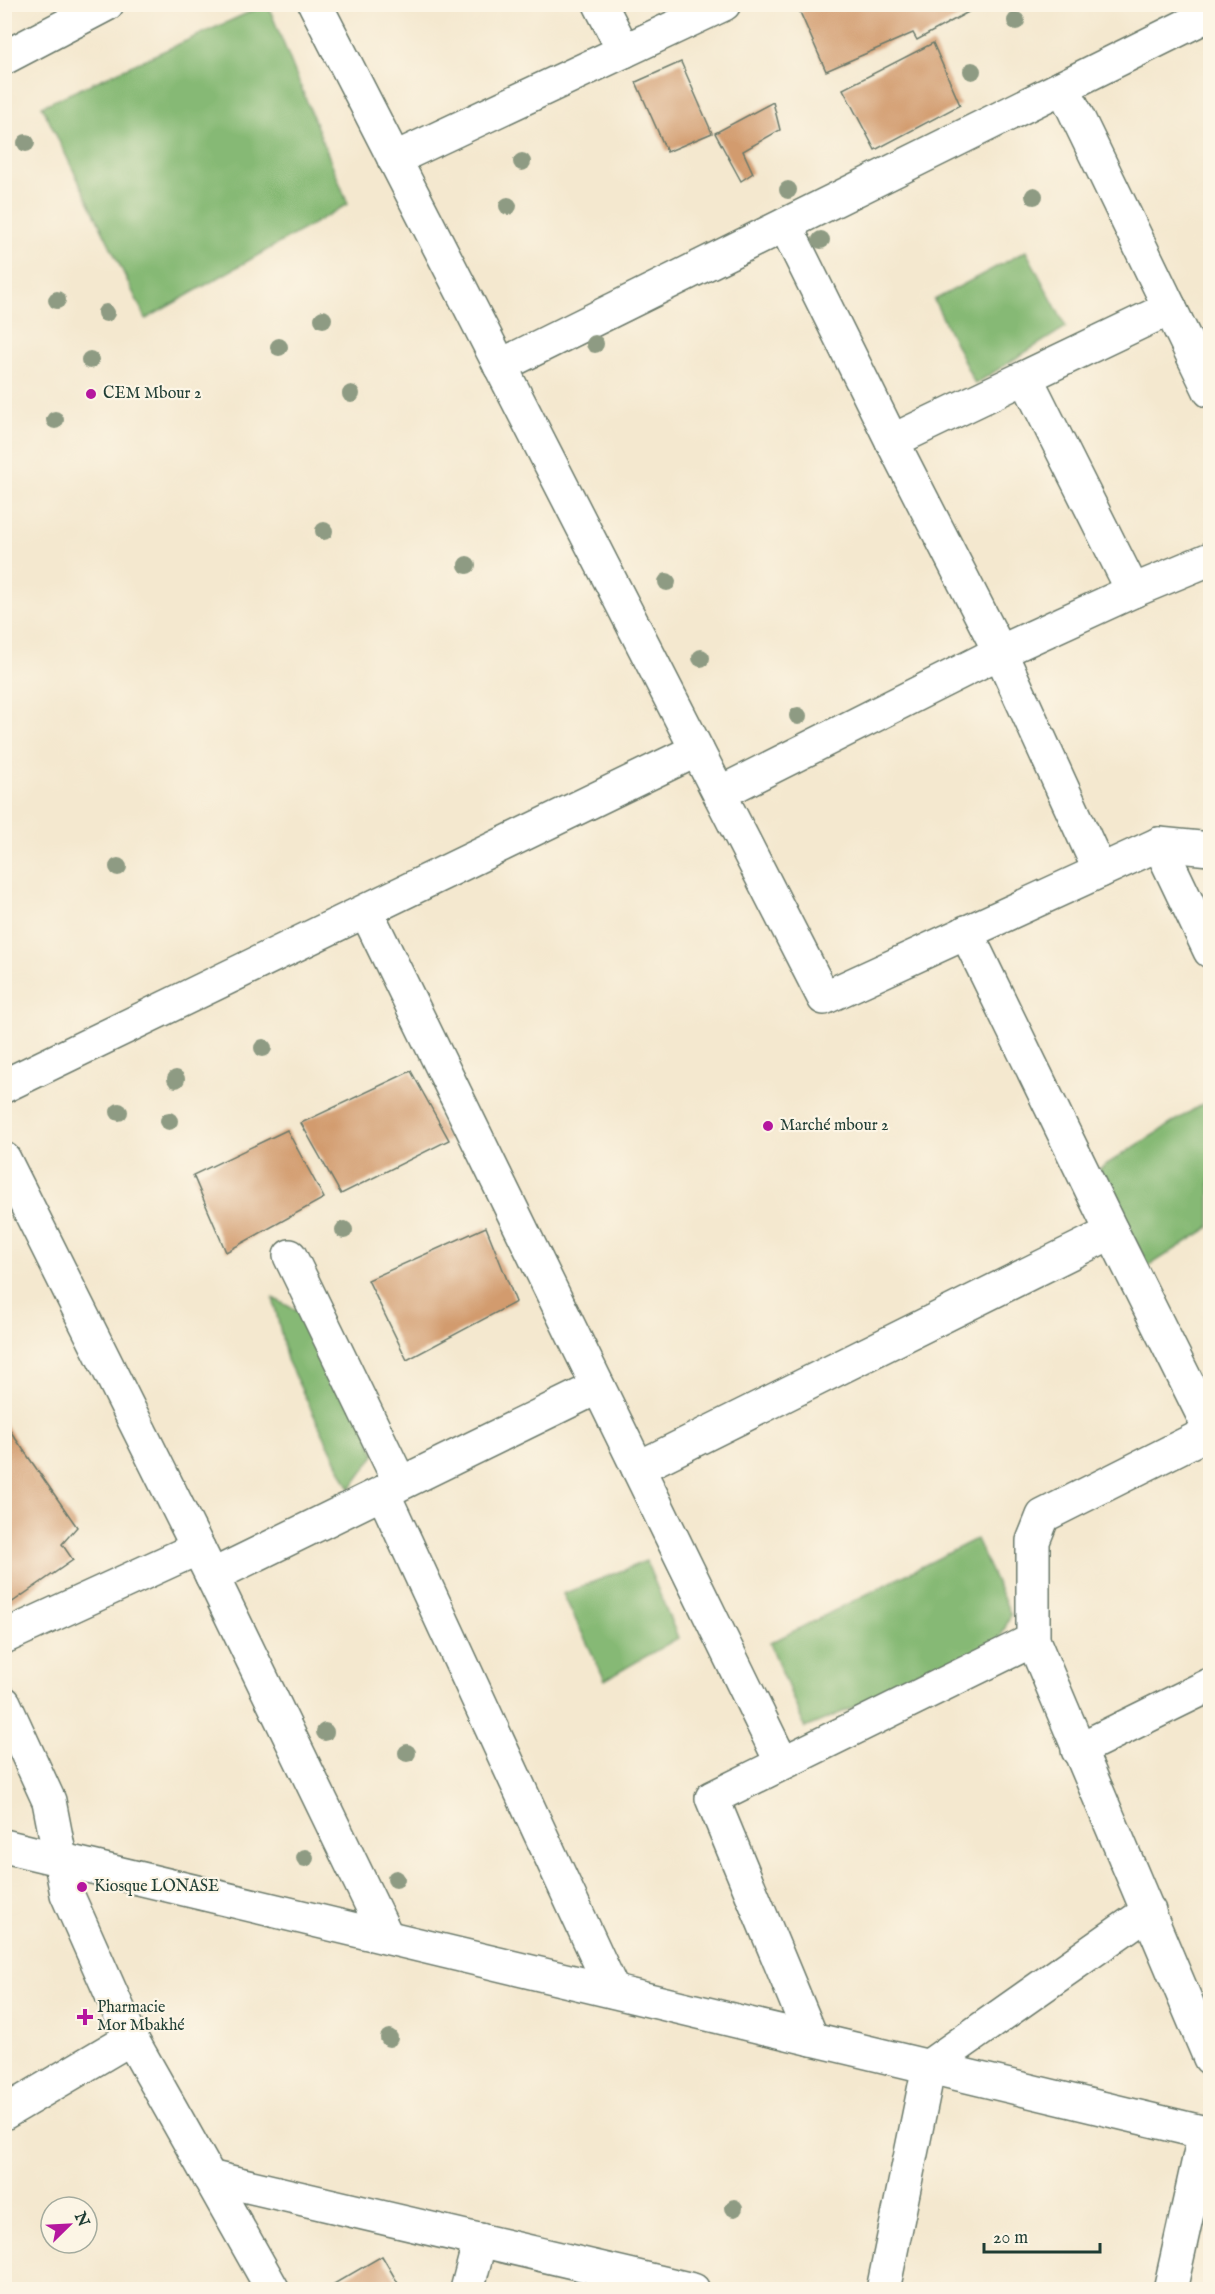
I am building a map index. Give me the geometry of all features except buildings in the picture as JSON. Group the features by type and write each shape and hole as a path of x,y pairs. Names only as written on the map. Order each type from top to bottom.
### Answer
{"street":[{"path":"4,58 106,4"},
{"path":"315,4 824,998 1159,844 1210,849"},
{"path":"600,4 624,51"},
{"path":"394,159 724,4"},
{"path":"500,366 1210,14"},
{"path":"1063,87 1210,391"},
{"path":"785,225 1000,652 1100,871"},
{"path":"892,441 1170,308"},
{"path":"1026,378 1133,591"},
{"path":"720,793 1000,652 1133,591 1210,559"},
{"path":"4,1086 697,750"},
{"path":"1159,844 1210,951"},
{"path":"366,911 782,1763"},
{"path":"966,932 1112,1232 1201,1387 1210,1431 1043,1516 1033,1541 1032,1641 1210,2058"},
{"path":"4,1159 205,1562 387,1937"},
{"path":"638,1468 1112,1232"},
{"path":"290,1256 613,1991"},
{"path":"4,1637 205,1562 392,1488 598,1387"},
{"path":"812,2038 712,1798 1032,1641"},
{"path":"1078,1750 1210,1685"},
{"path":"4,1703 49,1801 67,1894 131,2038 270,2288"},
{"path":"4,1846 1208,2133 1170,2289"},
{"path":"883,2289 929,2066 1149,1911"},
{"path":"4,2113 131,2038"},
{"path":"209,2177 693,2289"},
{"path":"467,2289 480,2240"}],"green space":[{"path":"268,5 348,204 146,319 42,106"},
{"path":"1026,251 1066,327 975,384 934,300"},
{"path":"1210,1099 1210,1227 1138,1273 1088,1176"},
{"path":"273,1298 333,1330 375,1455 350,1489 287,1360"},
{"path":"976,1539 1011,1615 996,1647 805,1728 770,1643"},
{"path":"646,1561 678,1638 605,1680 563,1594"}],"place":[{"name":"CEM Mbour 2","path":"91,394"},
{"name":"Marché mbour 2","path":"768,1126"},
{"name":"Kiosque LONASE","path":"82,1887"},
{"name":"Pharmacie Mor Mbakhé","path":"85,2017"}]}
